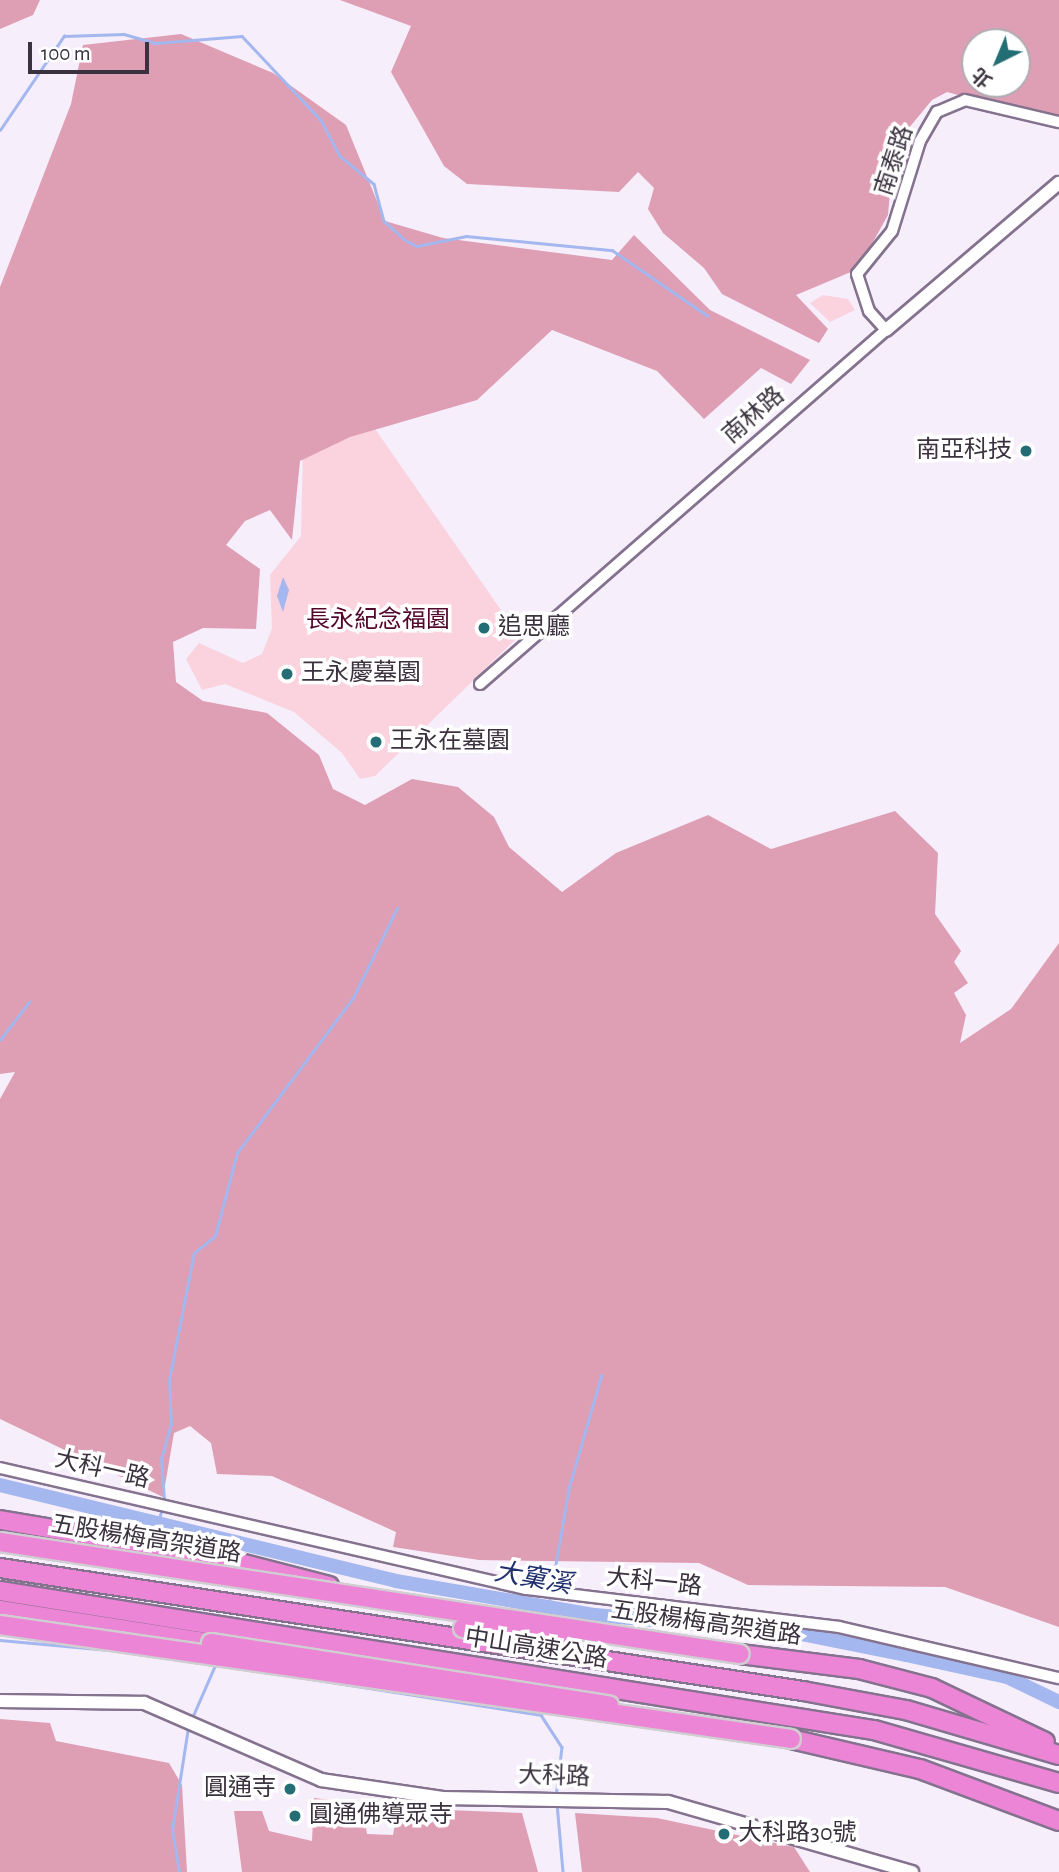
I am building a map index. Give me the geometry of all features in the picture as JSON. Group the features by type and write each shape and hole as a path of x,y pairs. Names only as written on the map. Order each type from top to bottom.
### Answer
{"highway":[{"path":"0,1520 213,1556 634,1665"},
{"name":"五股楊梅高架道路","path":"0,1542 740,1654 859,1669 932,1688 1059,1753"},
{"path":"0,1558 611,1647 740,1654"},
{"name":"中山高速公路","path":"0,1568 634,1665 906,1710 1059,1753"},
{"name":"中山高速公路","path":"0,1591 874,1730 1059,1783"},
{"path":"0,1610 791,1739 920,1769 1059,1821"},
{"path":"0,1625 791,1739"},
{"path":"0,1634 202,1661 566,1679"}],"street":[{"name":"南泰路","path":"886,330 869,310 857,274 892,231 920,141 937,112 965,100 1059,122"},
{"name":"南林路","path":"480,684 1059,183"},
{"name":"大科一路","path":"0,1468 526,1589 839,1627 1059,1678"},
{"name":"大科路","path":"0,1701 144,1703 190,1725 346,1786 443,1798 668,1802 912,1872"}],"green space":[{"path":"823,295 848,299 855,310 830,322 810,303"},
{"name":"長永紀念福園","path":"371,423 519,636 375,776 360,779 342,753 294,712 225,684 202,690 186,659 199,643 243,663 262,654 272,628 270,575 301,536 303,450"}],"shaded area":[{"path":"0,0 40,0 33,15 0,29"},
{"path":"340,0 1059,0 1059,122 969,98 1031,98 1031,28 961,28 961,96 947,92 932,100 894,146 888,215 858,269 796,295 828,329 819,343 722,294 704,268 663,233 648,209 654,188 638,172 619,192 467,184 444,166 391,72 411,26"},
{"path":"181,34 273,73 346,125 385,221 443,238 612,260 634,235 710,310 810,360 791,384 761,368 704,419 657,371 552,330 477,400 350,437 300,461 292,540 270,510 245,521 226,545 260,569 256,629 203,628 173,642 176,682 203,701 267,713 319,755 333,789 365,805 412,779 458,787 494,817 509,847 562,892 616,853 708,815 771,849 895,811 938,853 935,914 961,951 954,962 968,983 954,993 966,1015 960,1043 1011,1009 1059,943 1059,1627 945,1587 748,1585 699,1563 479,1560 393,1547 396,1532 272,1476 217,1474 211,1443 190,1426 174,1433 163,1497 0,1419 0,1099 15,1072 0,1074 0,287 71,104 83,45"},
{"path":"0,1719 50,1723 56,1741 169,1763 182,1785 187,1872 0,1872"},
{"path":"314,1798 362,1804 367,1834 393,1835 398,1808 522,1813 538,1872 242,1872 234,1811 262,1811 269,1831 312,1841"},
{"path":"575,1813 657,1818 794,1847 810,1872 582,1872"}],"water":[{"path":"283,577 289,590 283,612 277,596"}],"waterway":[{"path":"0,130 64,36 124,34 156,43 242,36 321,120 340,156 374,184 384,221 405,240 417,246 466,236 612,250 708,316"},
{"path":"158,1523 164,1500 161,1459 171,1425 169,1380 194,1253 215,1236 237,1153 353,998 397,908"},
{"path":"0,1040 29,1002"},
{"path":"548,1608 569,1487 601,1376"},
{"name":"大窠溪","path":"0,1485 396,1581 595,1615 791,1632 906,1655 1007,1677 1059,1702"},
{"path":"0,1640 109,1650"},
{"path":"192,1718 216,1663"},
{"path":"318,1680 541,1715 562,1747 556,1797"},
{"path":"179,1872 172,1830 188,1728"},
{"path":"557,1803 563,1872"}],"place":[{"name":"南亞科技","path":"1026,451"},
{"name":"追思廳","path":"484,628"},
{"name":"王永慶墓園","path":"287,674"},
{"name":"王永在墓園","path":"376,742"},
{"name":"圓通寺","path":"290,1789"},
{"name":"圓通佛導眾寺","path":"295,1816"},
{"name":"大科路30號","path":"724,1834"}]}
